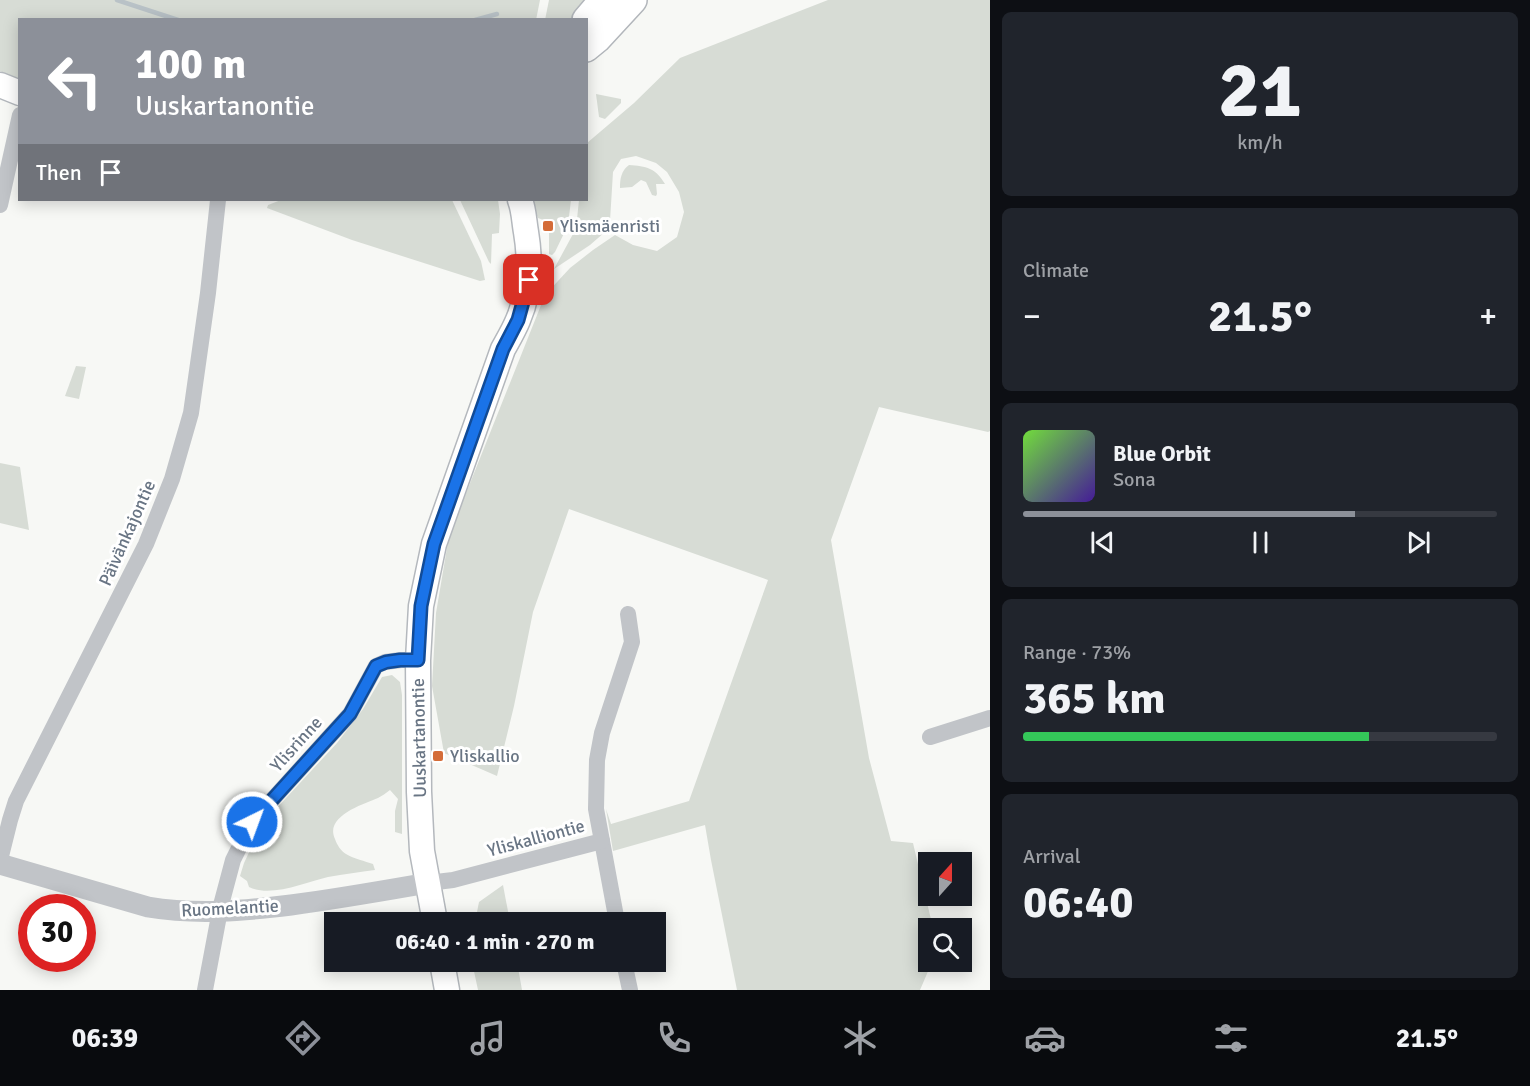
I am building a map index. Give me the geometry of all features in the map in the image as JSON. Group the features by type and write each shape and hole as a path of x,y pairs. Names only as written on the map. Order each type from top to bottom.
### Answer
{"main road":[{"path":"588,18 603,0"},
{"path":"588,46 633,0"},
{"path":"0,86 18,92"},
{"name":"Uuskartanontie","path":"502,201 513,241 513,282 503,349"},
{"name":"Uuskartanontie","path":"433,912 422,851 420,804 418,660 421,606 434,544 503,349 518,320 529,280 528,240 520,201"},
{"path":"444,972 447,990"}],"street":[{"path":"0,205 18,124"},
{"name":"Päivänkajontie","path":"0,860 10,820 20,793 146,544 172,479 193,404 218,201"},
{"name":"Yliskalliontie","path":"428,883 453,880 602,841 596,809 597,760 602,733 632,642 628,614"},
{"name":"Ylisrinne","path":"206,990 220,912 233,860 252,822 350,714 376,666 400,660 418,660"},
{"path":"930,737 990,717"},
{"path":"602,841 615,912"},
{"name":"Ruomelantie","path":"0,864 148,907 171,911 251,910 330,900 428,883"},
{"path":"626,972 630,990"}],"shaded area":[{"path":"0,0 540,0 536,18 18,18 18,80 0,71"},
{"path":"549,0 592,0 577,18 545,18"},
{"path":"828,0 990,0 990,431 879,407 831,540 869,758 891,841 913,843 918,864 918,906 928,906 931,918 918,918 918,972 928,972 920,990 737,990 705,825 613,851 606,809 611,824 689,801 768,580 569,509 533,612 497,776 444,753 432,686 436,613 449,536 545,295 570,268 615,235 633,245 657,251 677,237 684,212 679,192 667,172 656,163 636,156 621,159 613,172 610,221 605,232 554,269 573,234 579,201 588,201 588,142 634,103 680,58"},
{"path":"596,94 621,99 621,103 605,119 599,117"},
{"path":"629,165 645,167 658,174 665,184 656,184 656,196 652,195 646,182 641,180 632,187 620,188 622,175"},
{"path":"278,201 452,201 481,261 485,280 480,281 352,240 267,208 268,205"},
{"path":"460,201 498,201 499,233 492,234 491,264"},
{"path":"530,201 571,201 568,225 552,255 549,254 550,224 538,218"},
{"path":"76,366 86,367 79,399 65,396"},
{"path":"0,463 20,467 29,530 0,523"},
{"path":"392,675 400,682 402,695 402,834 395,832 395,811 398,799 390,790 347,812 335,824 333,831 342,851 373,864 375,870 328,877 278,890 258,890 249,887 247,881 240,876 260,829 337,743 363,709 382,677"},
{"path":"503,885 508,912 477,912 479,902"},
{"path":"474,972 519,972 522,990 478,990"}],"waterway":[{"path":"117,0 172,18"},
{"path":"482,18 497,14"}],"place":[{"name":"Ylismäenristi","path":"548,226"},
{"name":"Yliskallio","path":"438,756"}],"route":[{"path":"252,822 350,714 376,666 386,662 418,660 421,606 434,544 503,349 521,312 529,280"}]}
